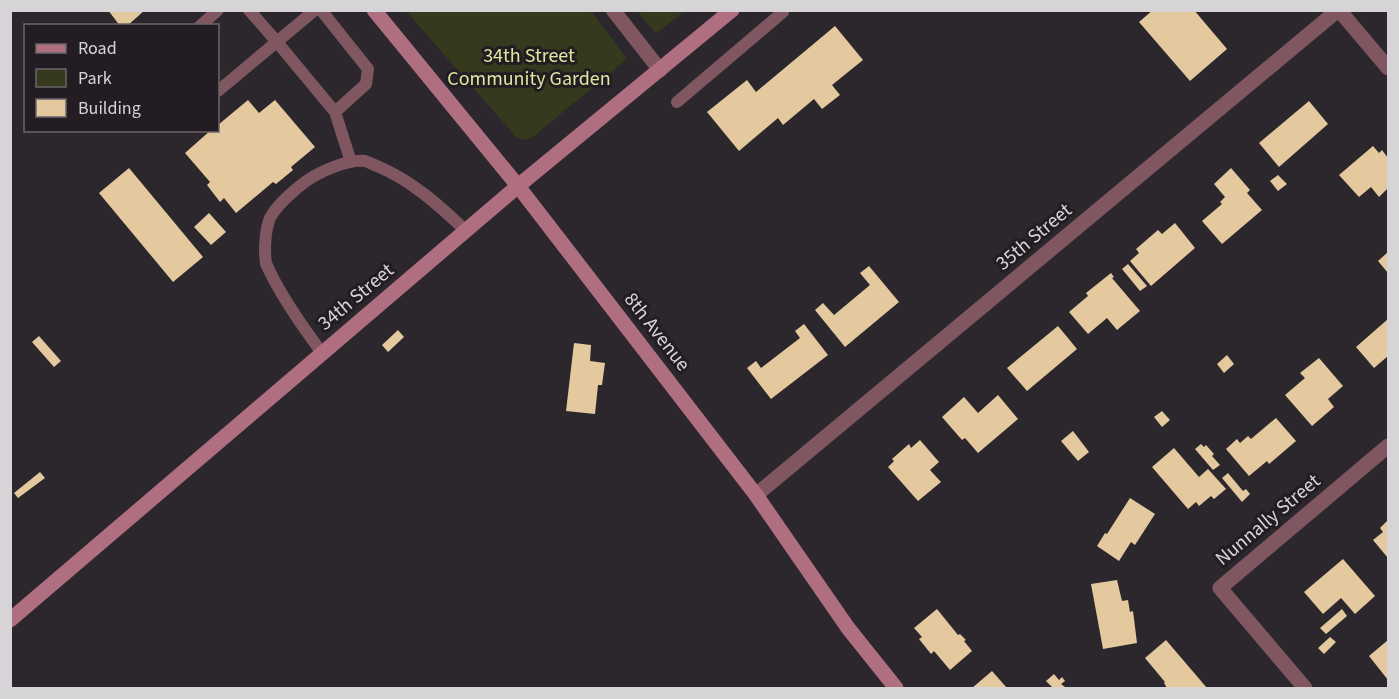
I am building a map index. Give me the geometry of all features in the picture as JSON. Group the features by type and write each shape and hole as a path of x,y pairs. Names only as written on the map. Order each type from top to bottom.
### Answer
{"street":[{"name":"8th Avenue","path":"374,10 518,186 756,495 848,628 896,688"},
{"path":"613,10 660,70"},
{"name":"34th Street","path":"10,620 518,186 732,10"},
{"path":"1339,10 1389,68"},
{"name":"35th Street","path":"756,495 1339,10"},
{"name":"Nunnally Street","path":"1305,688 1220,588 1389,446"}],"lane":[{"path":"202,24 218,10"},
{"path":"249,10 335,112 351,162"},
{"path":"219,90 315,11 368,69 366,84 335,112"},
{"path":"677,102 783,11"},
{"path":"322,353 280,291 267,264 265,243 270,218 291,193 311,177 342,163 364,161 391,172 417,189 466,231"}],"green space":[{"name":"34th Street Community Garden","path":"406,11 591,11 627,59 534,136 519,139"},
{"name":"34th Street Community Garden","path":"637,11 684,11 656,34"}],"building":[{"path":"108,10 145,10 129,24 118,24"},
{"path":"1153,10 1194,10 1227,49 1190,81 1139,22"},
{"path":"835,26 863,60 832,85 840,95 822,109 814,99 783,125 778,118 739,151 707,112 747,80 756,92"},
{"path":"248,100 259,113 275,100 315,147 291,167 293,170 276,184 273,182 236,213 224,198 220,202 207,185 210,182 185,153 209,132 219,132 219,124"},
{"path":"1309,101 1328,124 1279,167 1259,143"},
{"path":"1373,146 1379,153 1382,150 1388,158 1388,188 1379,197 1371,187 1359,197 1339,175"},
{"path":"129,168 203,257 173,282 99,193"},
{"path":"1231,168 1250,190 1247,193 1262,210 1222,244 1202,221 1222,204 1220,202 1225,197 1214,184"},
{"path":"1278,175 1287,184 1278,191 1270,181"},
{"path":"209,213 226,232 211,245 194,227"},
{"path":"1175,223 1195,248 1151,286 1130,261 1139,253 1136,249 1158,230 1162,234"},
{"path":"1388,252 1388,273 1378,261"},
{"path":"1128,264 1147,286 1140,291 1122,269"},
{"path":"869,266 899,302 845,347 815,310 823,303 834,315 870,285 860,273"},
{"path":"1111,273 1114,277 1112,278 1140,311 1117,330 1107,318 1088,334 1069,312 1088,296 1086,293"},
{"path":"1388,319 1388,356 1374,368 1356,347"},
{"path":"804,324 828,355 771,399 747,368 756,361 761,368 800,338 795,331"},
{"path":"1058,326 1077,349 1027,391 1007,368"},
{"path":"398,330 404,337 388,352 382,345"},
{"path":"39,336 61,361 54,367 32,342"},
{"path":"574,343 591,345 590,361 605,363 602,385 598,385 595,414 566,411"},
{"path":"1227,355 1234,364 1224,373 1217,364"},
{"path":"1319,358 1343,386 1328,399 1334,407 1312,426 1285,395 1305,378 1300,373"},
{"path":"998,395 1018,419 978,453 965,438 962,440 942,417 964,397 978,413"},
{"path":"1162,411 1170,420 1162,427 1154,417"},
{"path":"1276,418 1296,441 1269,464 1267,461 1249,476 1226,449 1237,439 1240,443 1248,436 1251,439"},
{"path":"1073,431 1089,452 1078,461 1061,441"},
{"path":"920,440 939,462 930,470 941,482 918,501 888,467 894,461 892,459 909,444 911,448"},
{"path":"1201,444 1204,447 1206,445 1220,465 1213,470 1195,449"},
{"path":"1174,448 1199,477 1208,469 1226,489 1214,499 1211,496 1199,506 1196,502 1188,509 1152,467"},
{"path":"40,472 45,478 18,498 14,493"},
{"path":"1228,473 1243,491 1246,489 1250,494 1242,502 1222,478"},
{"path":"1130,498 1155,514 1135,545 1131,542 1119,561 1097,546"},
{"path":"1388,520 1388,558 1373,540 1383,532 1380,528"},
{"path":"1343,559 1375,596 1355,614 1341,598 1323,614 1304,592"},
{"path":"1117,580 1122,601 1128,600 1130,612 1133,611 1137,643 1103,649 1091,584"},
{"path":"937,609 958,635 960,634 966,640 964,641 972,651 950,670 934,651 931,654 919,639 922,637 914,628"},
{"path":"1342,609 1347,616 1326,634 1320,628"},
{"path":"1330,637 1336,642 1324,654 1318,648"},
{"path":"1166,640 1207,688 1167,688 1165,682 1145,658"},
{"path":"1388,640 1388,680 1369,656"},
{"path":"992,671 1007,688 972,688"},
{"path":"1054,674 1059,680 1062,677 1065,681 1061,684 1064,688 1053,688 1046,681"}]}
